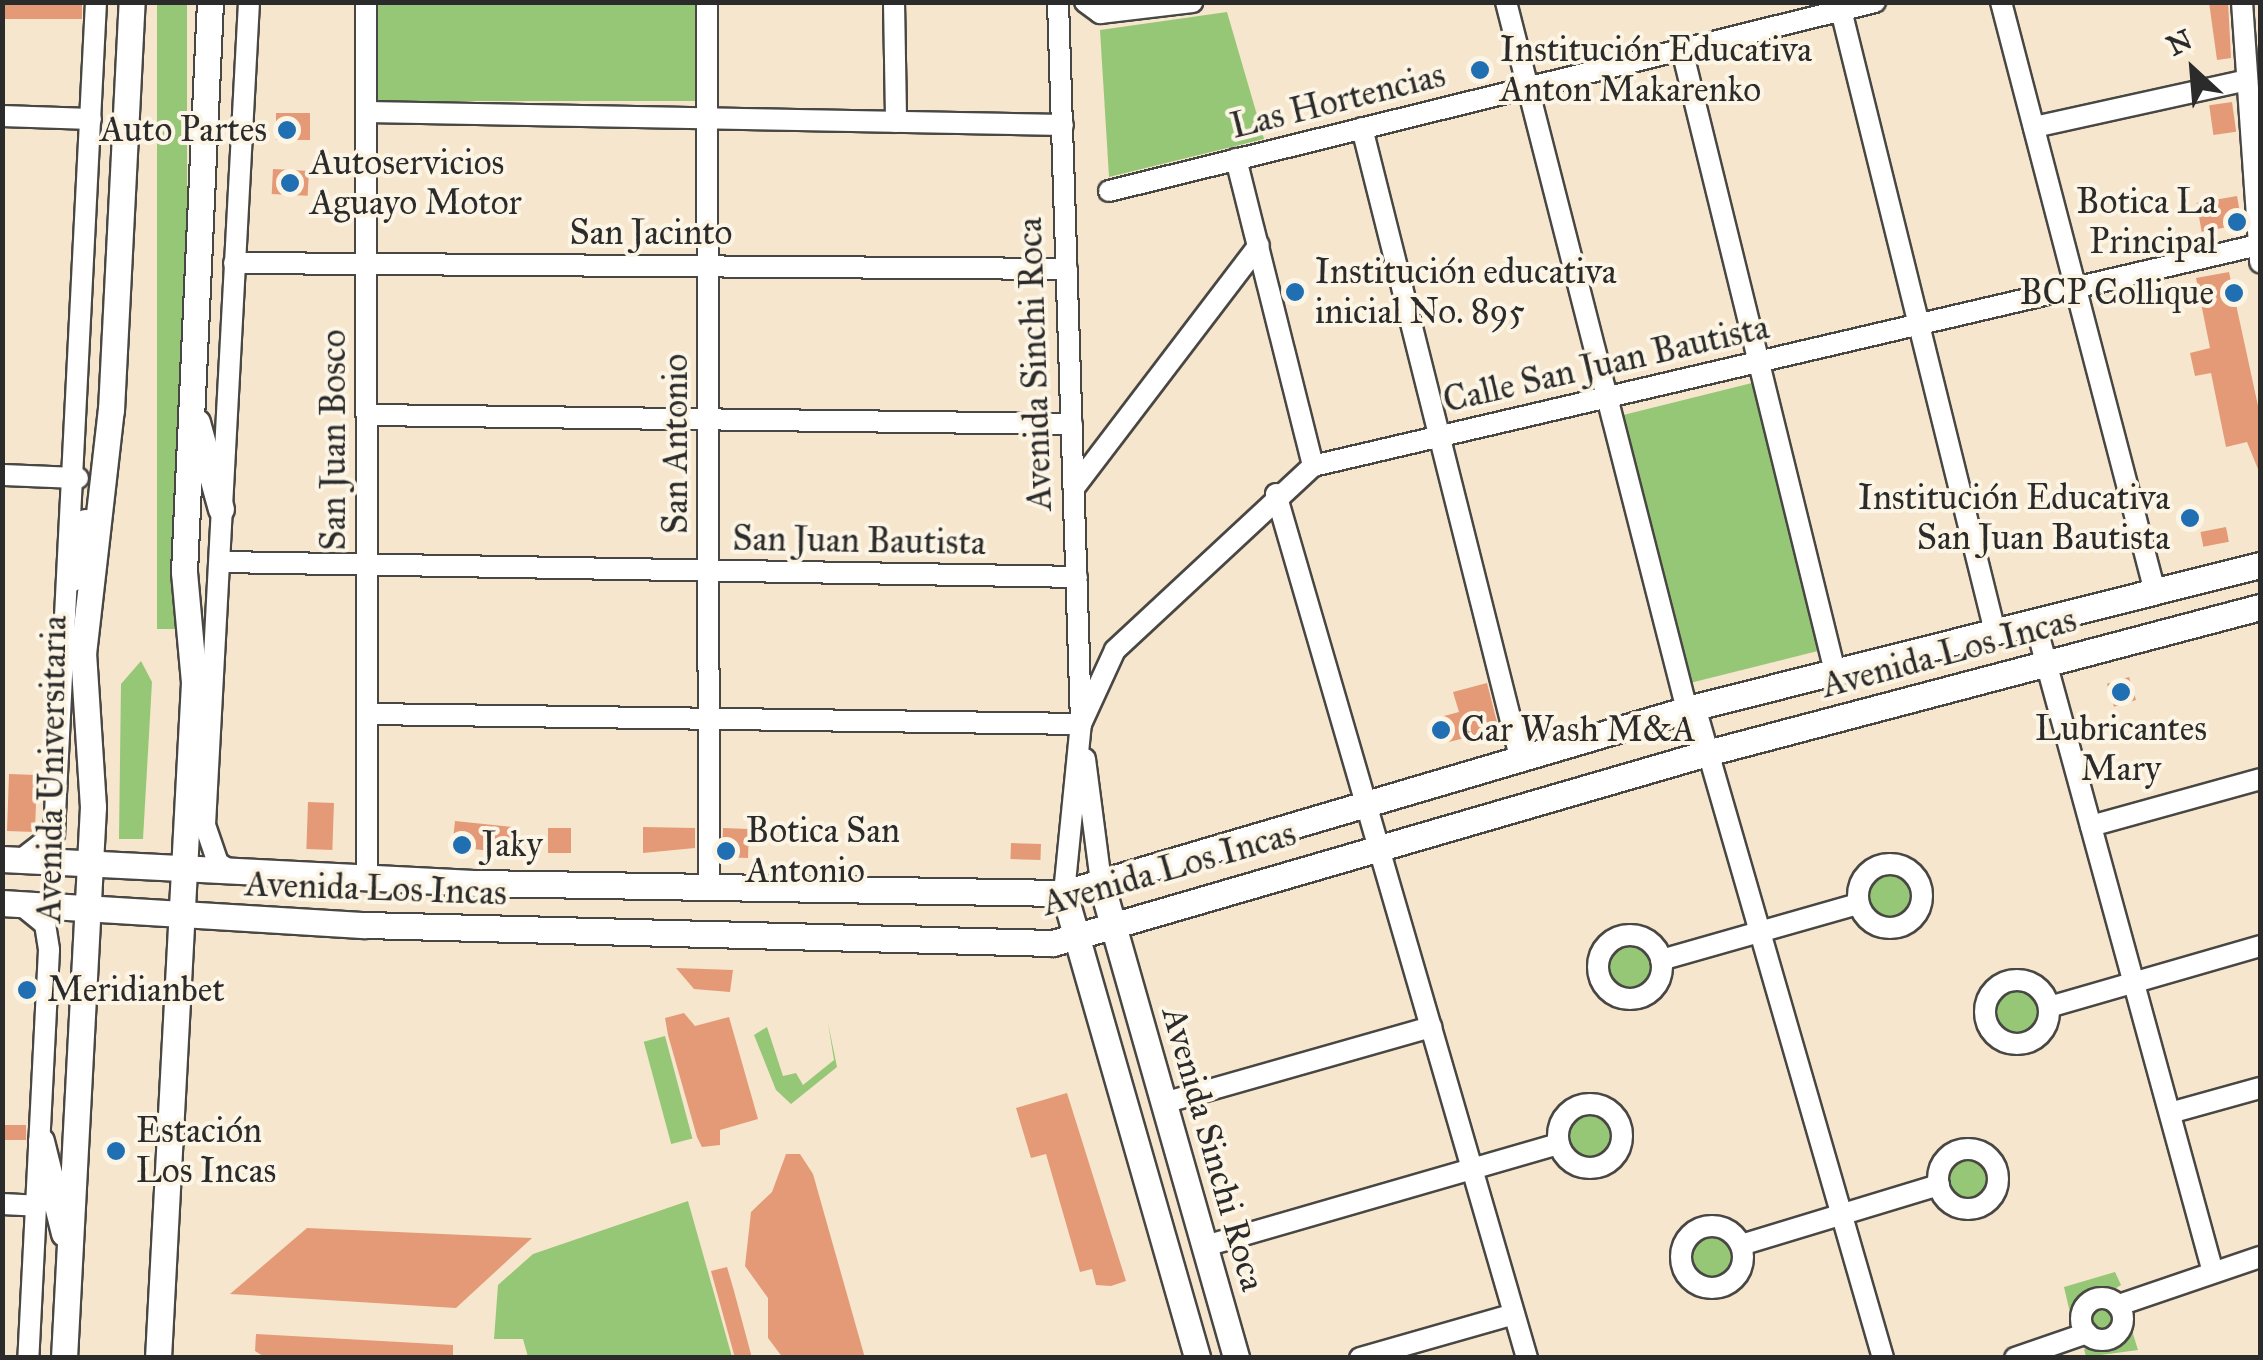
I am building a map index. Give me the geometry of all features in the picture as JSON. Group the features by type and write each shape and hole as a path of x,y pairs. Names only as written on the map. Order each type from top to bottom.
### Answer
{"main road":[{"name":"Avenida Universitaria","path":"64,1358 90,864 83,654 110,410 132,2"},
{"path":"158,1358 178,869 194,682 184,572 189,395 210,2"},
{"path":"189,395 221,509"},
{"path":"70,579 110,410"},
{"name":"Avenida Los Incas","path":"11,859 478,883 1064,892 1691,708 2260,566"},
{"name":"Avenida Los Incas","path":"11,904 478,929 1077,938 1378,846 1707,753 2260,607"},
{"path":"478,883 478,929"},
{"name":"Avenida Sinchi Roca","path":"1101,883 1236,1358"},
{"name":"Avenida Sinchi Roca","path":"1064,892 1197,1358"},
{"path":"41,1141 71,1259"}],"street":[{"name":"Avenida Universitaria","path":"11,859 54,834 78,478 96,2"},
{"path":"233,872 218,862 205,830 249,2"},
{"name":"San Juan Bosco","path":"366,2 367,877"},
{"name":"San Antonio","path":"707,2 710,886"},
{"path":"894,2 896,122"},
{"name":"Avenida Sinchi Roca","path":"1058,2 1081,724 1101,883"},
{"path":"1085,2 1100,13 1192,2"},
{"path":"1506,2 1605,398 1691,708 1883,1358"},
{"name":"Las Hortencias","path":"1109,191 1682,50 1840,7 1875,2"},
{"path":"2002,2 2155,592"},
{"path":"2242,2 2259,254"},
{"path":"1840,7 1996,632"},
{"path":"1682,50 1835,672"},
{"path":"2034,127 2246,80"},
{"path":"366,112 1063,125"},
{"path":"2,116 90,119"},
{"path":"1362,128 1520,758"},
{"path":"1236,160 1313,466"},
{"path":"1074,488 1259,246"},
{"name":"Calle San Juan Bautista","path":"1081,724 1115,650 1276,494 1313,466 2076,288 2259,254"},
{"name":"San Jacinto","path":"234,263 1067,269"},
{"path":"366,415 1072,424"},
{"path":"2,475 78,478"},
{"path":"1276,494 1527,1358"},
{"name":"San Juan Bautista","path":"221,562 1077,577"},
{"path":"2036,622 2213,1272"},
{"path":"366,714 1081,724"},
{"name":"Avenida Sinchi Roca","path":"1064,892 1081,724"},
{"path":"2091,826 2260,779"},
{"name":"Avenida Universitaria","path":"11,904 48,933 28,1358"},
{"path":"1661,960 1858,904"},
{"path":"2049,1007 2260,946"},
{"path":"1164,1103 1431,1028"},
{"path":"2170,1114 2260,1088"},
{"path":"1205,1246 1559,1144"},
{"path":"1741,1245 1939,1185"},
{"path":"2,1204 36,1206"},
{"path":"2086,1333 2088,1303 2118,1305 2260,1257"},
{"path":"2015,1358 2086,1333 2114,1337 2122,1326 2118,1305"},
{"path":"1360,1358 1514,1314"}],"green space":[{"path":"157,3 187,3 187,629 157,629"},
{"path":"377,3 695,3 695,101 377,101"},
{"path":"1227,12 1264,139 1109,177 1100,30"},
{"path":"1756,382 1823,650 1686,684 1619,416"},
{"path":"141,661 152,682 143,839 119,839 121,684"},
{"path":"1890,870 1908,877 1915,895 1908,913 1890,920 1872,913 1865,895 1872,877"},
{"path":"1630,942 1647,950 1655,967 1647,984 1630,992 1613,984 1605,967 1613,950"},
{"path":"2016,987 2033,994 2040,1011 2033,1028 2016,1035 1999,1028 1992,1011 1999,994"},
{"path":"828,1023 837,1067 791,1104 776,1090 754,1035 767,1027 783,1076 796,1073 803,1085 834,1060"},
{"path":"665,1036 692,1138 671,1144 644,1042"},
{"path":"1590,1110 1609,1117 1616,1136 1609,1155 1590,1162 1571,1155 1564,1136 1571,1117"},
{"path":"1969,1156 1985,1163 1992,1179 1985,1195 1969,1202 1953,1195 1946,1179 1953,1163"},
{"path":"688,1201 732,1357 528,1357 523,1339 494,1339 498,1285 533,1254"},
{"path":"1712,1231 1729,1239 1737,1256 1729,1273 1712,1281 1695,1273 1687,1256 1695,1239"},
{"path":"2115,1272 2121,1285 2071,1317 2064,1287"},
{"path":"2102,1303 2113,1307 2117,1318 2113,1329 2102,1333 2091,1329 2087,1318 2091,1307"},
{"path":"2129,1321 2138,1350 2086,1357 2084,1349 2110,1342"}],"building":[{"path":"2,2 82,2 82,19 2,19"},
{"path":"2209,2 2228,2 2231,58 2217,60"},
{"path":"2232,102 2236,132 2213,135 2209,105"},
{"path":"276,113 310,113 310,140 276,140"},
{"name":"Autoservicios Aguayo Motor","path":"273,169 309,171 308,196 272,194"},
{"path":"2237,196 2242,225 2202,232 2197,203"},
{"path":"2229,272 2260,415 2260,474 2247,442 2226,447 2211,373 2195,376 2190,353 2210,348 2196,278"},
{"path":"2226,527 2229,542 2203,547 2200,532"},
{"path":"2129,677 2136,700 2114,707 2107,684"},
{"path":"1487,683 1499,730 1440,744 1433,719 1459,712 1453,692"},
{"path":"9,774 37,775 35,832 7,831"},
{"path":"308,802 334,803 332,850 306,849"},
{"path":"455,821 517,827 514,853 452,847"},
{"path":"643,827 695,828 695,848 643,853"},
{"path":"548,828 571,828 571,853 548,853"},
{"path":"723,828 749,829 748,858 722,857"},
{"path":"1011,843 1041,844 1040,860 1010,859"},
{"path":"676,968 733,970 730,992 694,989"},
{"path":"684,1013 695,1026 729,1017 758,1119 720,1130 720,1145 702,1147 697,1137 668,1035 665,1018"},
{"path":"1067,1093 1126,1281 1111,1286 1096,1285 1092,1269 1080,1272 1046,1154 1031,1158 1016,1108"},
{"path":"2,1125 26,1125 26,1140 2,1140"},
{"path":"786,1154 800,1154 813,1174 865,1358 783,1358 768,1338 768,1298 745,1266 751,1212 772,1192"},
{"path":"307,1228 532,1238 456,1308 230,1294"},
{"path":"727,1267 752,1358 735,1358 711,1271"},
{"path":"256,1334 453,1345 453,1358 266,1358 255,1351"}],"place":[{"name":"Institución Educativa Anton Makarenko","path":"1480,70"},
{"name":"Auto Partes","path":"287,130"},
{"name":"Autoservicios Aguayo Motor","path":"290,183"},
{"name":"Botica La Principal","path":"2237,222"},
{"name":"Institución educativa inicial No. 895","path":"1295,292"},
{"name":"BCP Collique","path":"2234,293"},
{"name":"Institución Educativa San Juan Bautista","path":"2190,518"},
{"name":"Lubricantes Mary","path":"2121,692"},
{"name":"Car Wash M&A","path":"1441,730"},
{"name":"Jaky","path":"462,845"},
{"name":"Botica San Antonio","path":"726,851"},
{"name":"Meridianbet","path":"27,990"},
{"name":"Estación Los Incas","path":"116,1151"}]}
